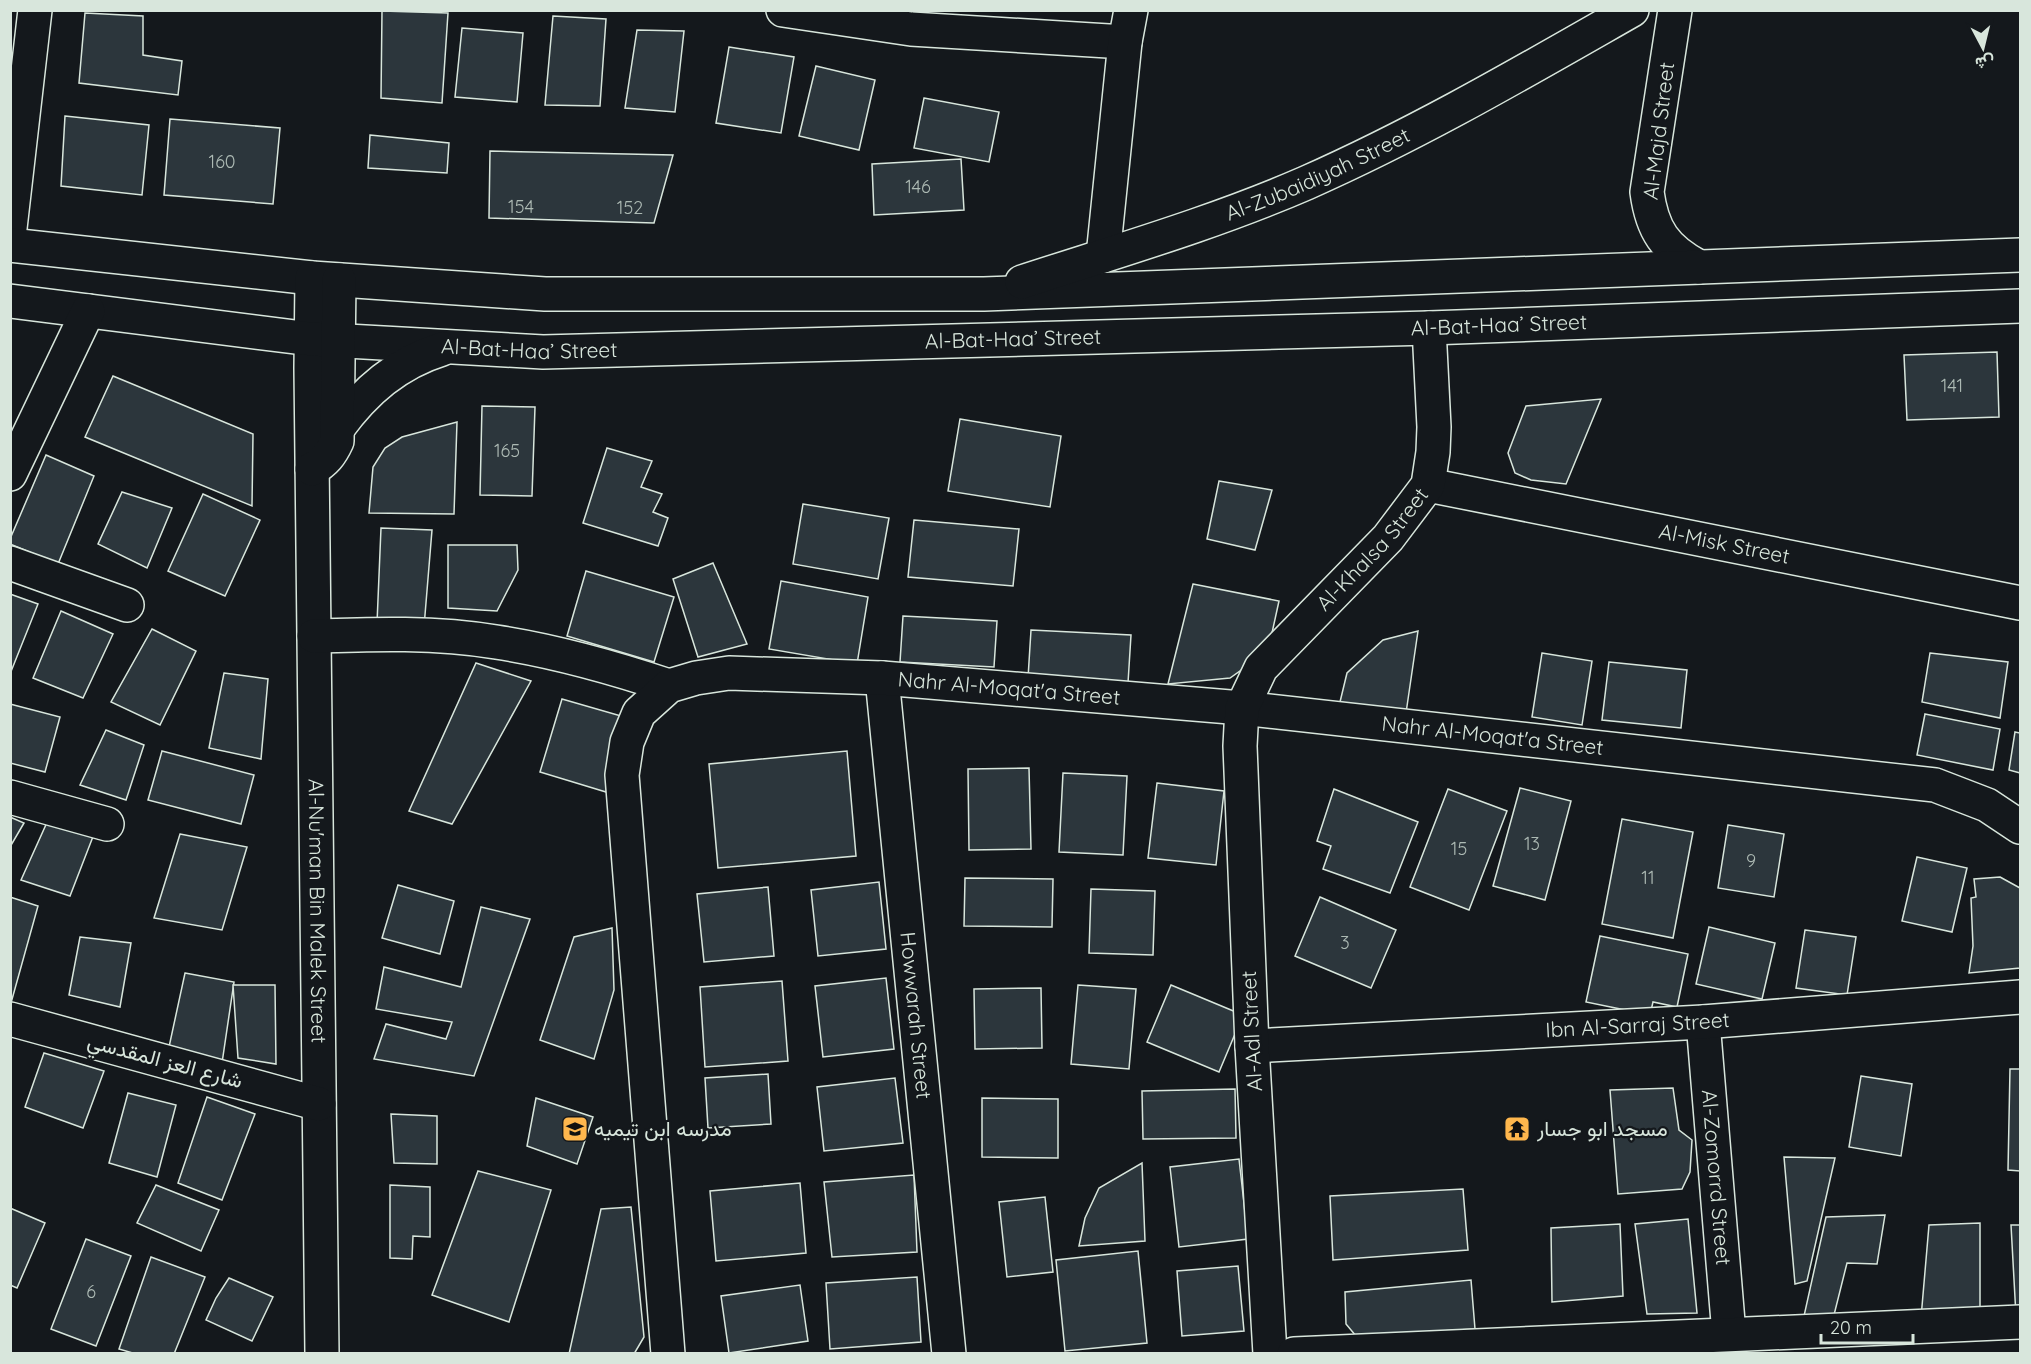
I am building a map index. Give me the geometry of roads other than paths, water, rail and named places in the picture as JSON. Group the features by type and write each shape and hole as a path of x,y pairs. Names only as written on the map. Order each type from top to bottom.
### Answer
{"street":[{"path":"10,228 35,10"},
{"path":"783,10 911,28 1128,26 1103,256"},
{"name":"Al-Majd Street","path":"1675,10 1647,192 1650,212 1667,246 1682,258 1699,267"},
{"name":"Al-Zubaidiyah Street","path":"984,294 1179,231 1305,183 1426,127 1627,13"},
{"path":"10,244 325,279 545,294 984,294 2020,255"},
{"name":"Al-Nu'man Bin Malek Street","path":"322,1353 312,469 324,340 325,279"},
{"name":"Al-Bat-Haa’ Street","path":"10,301 324,340 543,352 1429,328 2020,306"},
{"path":"10,474 87,310"},
{"name":"Al-Khalsa Street","path":"1242,708 1261,668 1388,538 1428,485 1434,427 1429,328"},
{"name":"Al-Nu'man Bin Malek Street","path":"312,469 332,453 337,441 338,428 324,340"},
{"path":"338,428 368,392 386,377 427,354 449,347"},
{"name":"Al-Misk Street","path":"1428,485 2020,603"},
{"path":"10,563 127,605"},
{"path":"314,636 424,635 494,641 582,659 669,686"},
{"name":"Nahr Al-Moqat'a Street","path":"668,1353 622,775 627,742 639,713 669,686 696,678 729,673 882,678 1242,708 1935,785 1987,805 2020,826"},
{"name":"Howwarah Street","path":"882,678 949,1353"},
{"name":"Al-Adl Street","path":"1242,708 1240,746 1252,1047 1270,1353"},
{"path":"10,796 107,824"},
{"name":"Ibn Al-Sarraj Street","path":"1252,1047 1703,1022 2020,997"},
{"name":"شارع العز المقدسي","path":"10,1019 319,1104"},
{"name":"Al-Zomorrd Street","path":"1703,1022 1729,1334"},
{"path":"1294,1353 2020,1323"}],"place":[{"name":"مدرسه ابن تيميه","path":"575,1129"},
{"name":"مسجد ابو جسار","path":"1517,1129"}]}
